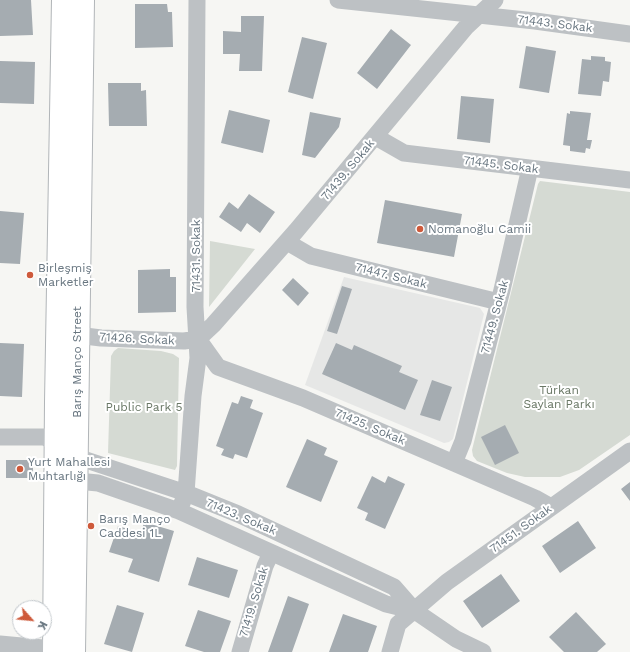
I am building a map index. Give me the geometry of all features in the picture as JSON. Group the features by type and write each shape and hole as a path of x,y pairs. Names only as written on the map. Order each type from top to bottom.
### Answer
{"main road":[{"name":"Barış Manço Street","path":"63,0 56,444 69,469"},
{"name":"Barış Manço Street","path":"61,651 69,469 77,335 83,0"}],"street":[{"name":"71431. Sokak","path":"179,511 186,494 193,396 198,358 196,307 197,0"},
{"name":"71443. Sokak","path":"338,0 479,15 630,34"},
{"name":"71439. Sokak","path":"198,339 213,325 287,242 376,137 466,27 496,0"},
{"name":"71445. Sokak","path":"376,137 404,153 630,180"},
{"name":"71449. Sokak","path":"454,463 463,442 499,302 530,168"},
{"name":"71447. Sokak","path":"287,242 311,256 499,302"},
{"name":"71426. Sokak","path":"77,335 101,338 184,341 198,339"},
{"name":"71425. Sokak","path":"198,339 218,367 303,398 535,498 551,507"},
{"path":"0,437 45,437 56,444"},
{"name":"71451. Sokak","path":"390,652 398,624 447,582 630,451"},
{"name":"71423. Sokak","path":"69,469 186,494 238,514 394,587 415,611 456,639 483,652"},
{"name":"71423. Sokak","path":"69,469 98,483 179,511 386,604 415,611"},
{"name":"71419. Sokak","path":"240,652 270,553"},
{"path":"0,644 61,651"}],"shaded area":[{"path":"344,277 480,308 484,314 453,439 449,442 444,443 305,385"}],"green space":[{"name":"Türkan Saylan Parkı","path":"540,181 630,192 630,435 579,470 560,477 525,477 507,473 477,461 473,456 472,450 538,184"},
{"path":"210,241 255,249 209,307"},
{"name":"Public Park 5","path":"118,348 161,351 173,354 179,358 177,466 175,470 108,453 111,356"}],"building":[{"path":"0,0 31,0 33,35 0,36"},
{"path":"135,4 167,4 168,12 172,12 173,47 135,48"},
{"path":"241,16 264,16 262,71 239,71 240,54 223,54 223,31 241,32"},
{"path":"391,29 411,45 377,89 357,73"},
{"path":"302,37 327,43 313,99 288,92"},
{"path":"526,46 556,51 549,93 519,88"},
{"path":"591,56 605,57 605,61 611,62 609,82 603,81 601,96 578,94 582,59 591,60"},
{"path":"0,61 35,62 34,104 0,103"},
{"path":"108,83 141,83 141,91 146,90 147,126 109,126"},
{"path":"461,96 494,99 490,143 457,139"},
{"path":"229,110 270,120 263,153 221,143"},
{"path":"570,111 591,113 587,140 592,140 590,149 586,148 585,153 570,151 570,146 563,145 567,113 570,114"},
{"path":"310,112 341,118 339,127 315,158 302,155"},
{"path":"249,194 275,212 260,233 247,223 241,232 219,217 229,202 238,209"},
{"name":"Nomanoğlu Camii","path":"385,200 462,214 454,257 377,243"},
{"path":"0,211 24,213 20,264 0,263"},
{"path":"170,269 170,277 176,277 176,312 138,313 138,270"},
{"path":"293,278 309,293 298,306 282,290"},
{"path":"342,286 352,289 337,334 327,331"},
{"path":"0,343 24,344 22,397 0,396"},
{"path":"336,343 352,350 354,345 402,366 399,372 418,380 405,410 322,374"},
{"path":"432,380 452,387 440,421 420,415"},
{"path":"241,396 253,400 250,408 263,413 247,458 235,454 233,459 221,455 224,449 216,446 232,402 238,404"},
{"path":"505,425 519,453 495,465 481,437"},
{"path":"307,439 327,448 324,455 338,461 321,502 286,487"},
{"name":"Yurt Mahallesi Muhtarlığı","path":"6,460 33,460 33,478 6,478"},
{"path":"372,476 385,483 388,476 405,484 385,529 365,520 368,513 357,508"},
{"path":"630,482 630,501 621,489"},
{"path":"578,521 596,548 560,573 542,546"},
{"path":"144,522 174,531 159,582 128,572 133,559 109,552 118,526 141,533"},
{"path":"197,557 238,570 229,598 188,585"},
{"path":"501,574 520,601 482,628 463,601"},
{"path":"288,596 309,604 292,652 268,652"},
{"path":"117,605 144,613 132,652 104,644"},
{"path":"198,610 231,621 220,652 204,652 185,646"},
{"path":"576,612 606,644 597,652 564,652 549,637"},
{"path":"343,614 377,626 368,652 329,652"}],"place":[{"name":"Nomanoğlu Camii","path":"420,229"},
{"name":"Birleşmiş Marketler","path":"30,275"},
{"name":"Yurt Mahallesi Muhtarlığı","path":"20,469"},
{"name":"Barış Manço Caddesi 1L","path":"91,526"}]}
